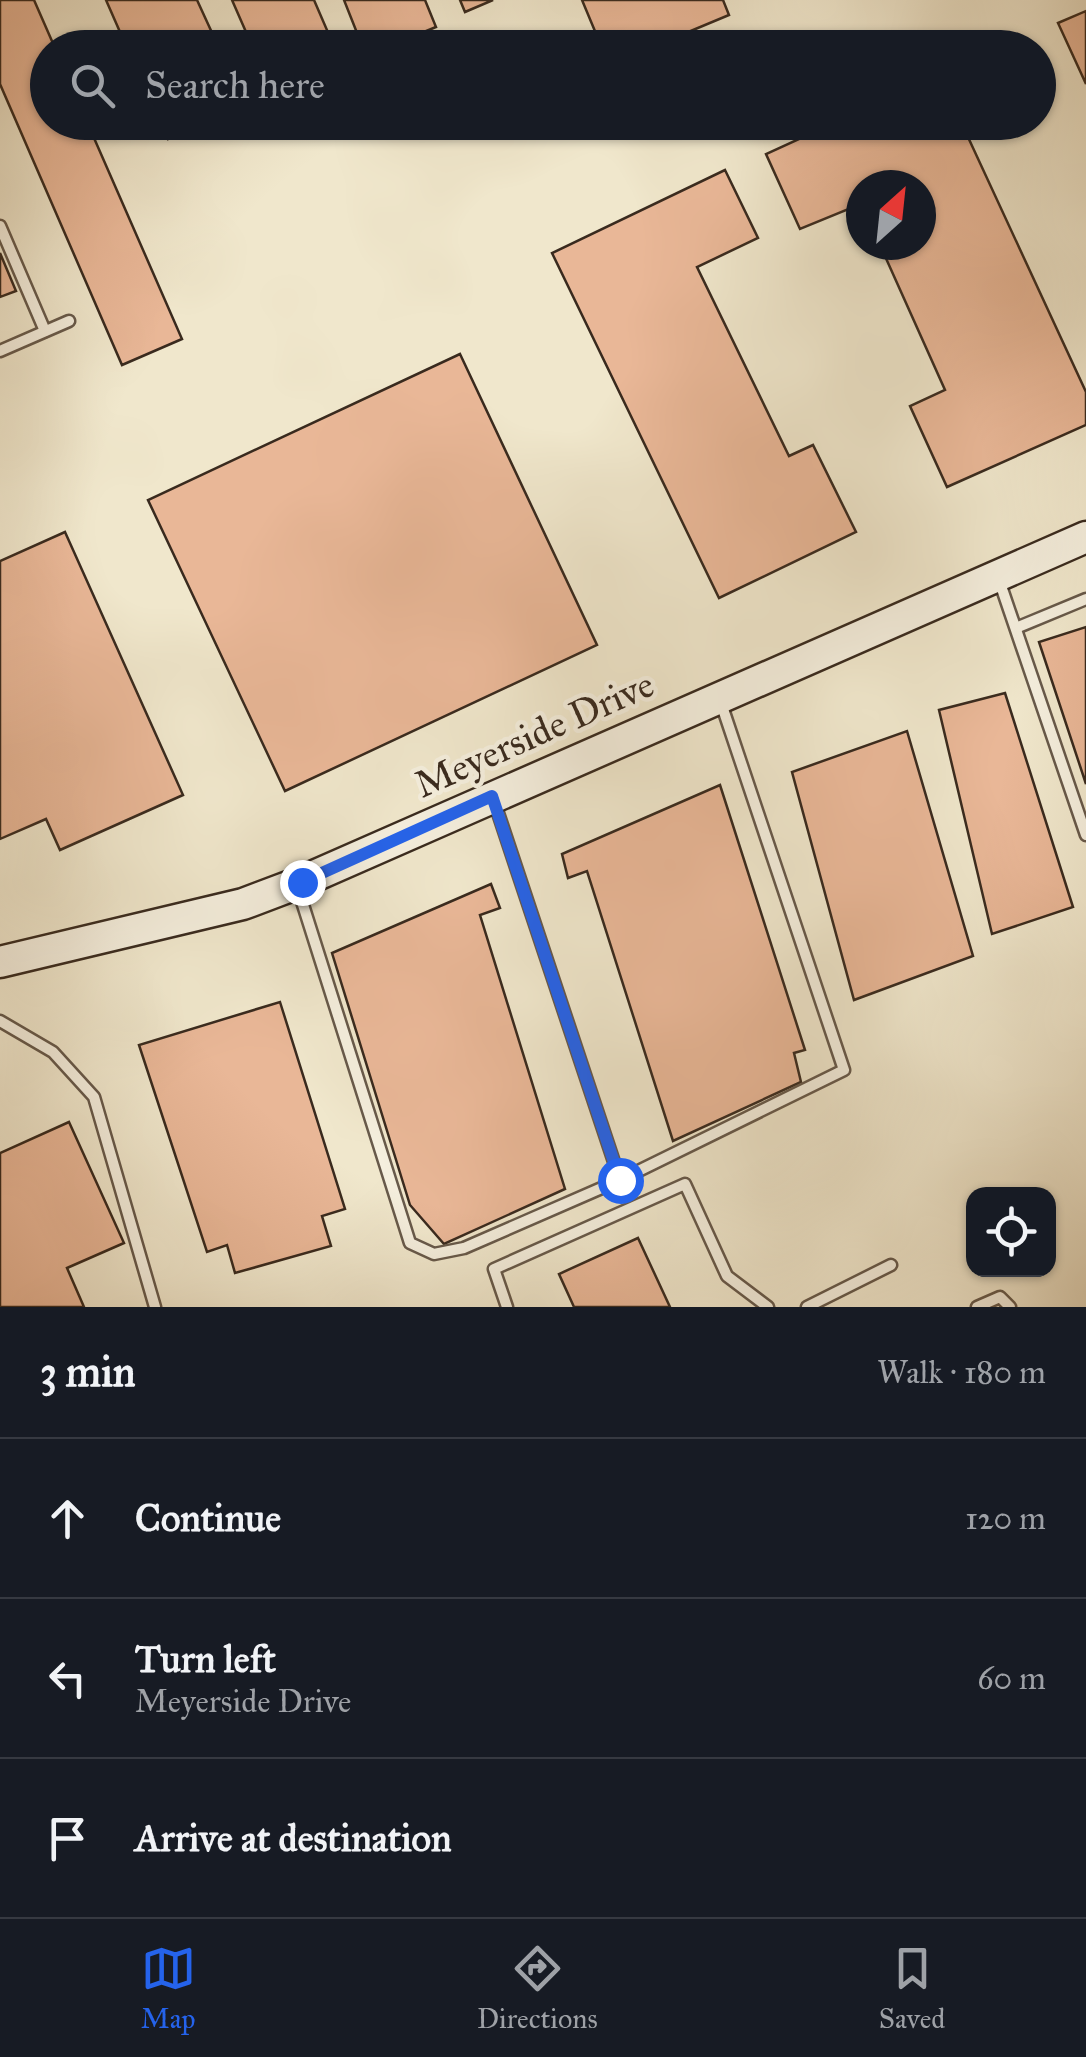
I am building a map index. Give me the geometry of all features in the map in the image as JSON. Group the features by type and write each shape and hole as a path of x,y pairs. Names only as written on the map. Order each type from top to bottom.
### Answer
{"street":[{"name":"Meyerside Drive","path":"0,962 243,904 296,884 1086,537"}],"lane":[{"path":"0,226 45,331"},
{"path":"0,351 69,321"},
{"path":"998,574 1086,835"},
{"path":"1016,628 1086,600"},
{"path":"296,884 410,1243 434,1254 464,1248 620,1180 844,1070 719,696"},
{"path":"492,796 620,1180"},
{"path":"0,1021 53,1052 94,1097 155,1307"},
{"path":"506,1307 494,1270 685,1184 727,1276 768,1307"},
{"path":"807,1307 892,1264"},
{"path":"977,1307 1000,1297 1010,1307"}],"building":[{"path":"0,0 34,0 47,30 30,30 30,140 95,140 182,339 122,365 0,84"},
{"path":"106,0 197,0 211,30 119,30"},
{"path":"232,0 314,0 327,30 245,30"},
{"path":"344,0 425,0 436,27 429,30 356,30"},
{"path":"460,0 493,0 465,12"},
{"path":"582,0 723,0 729,15 693,30 594,30"},
{"path":"1086,11 1086,84 1058,23"},
{"path":"797,140 969,140 1086,392 1086,425 947,487 910,406 945,390 887,260 936,260 936,170 846,170 846,210 800,229 766,154"},
{"path":"725,170 758,238 697,267 789,456 813,445 856,532 719,598 552,253"},
{"path":"0,253 16,291 0,297"},
{"path":"460,354 597,645 285,791 148,500"},
{"path":"65,532 183,795 60,850 46,819 0,839 0,561"},
{"path":"1086,627 1086,784 1039,642"},
{"path":"1005,693 1073,907 992,934 939,710"},
{"path":"907,731 973,956 854,1000 792,772"},
{"path":"720,785 805,1050 794,1053 801,1082 673,1141 587,871 568,878 562,854"},
{"path":"491,884 500,908 480,915 565,1189 444,1244 410,1205 332,953"},
{"path":"280,1002 345,1209 322,1216 331,1246 235,1273 227,1245 207,1252 139,1045"},
{"path":"69,1122 124,1243 67,1268 84,1307 0,1307 0,1153"},
{"path":"638,1238 670,1307 574,1307 559,1274"}],"route":[{"path":"302,882 492,796 620,1180"}]}
